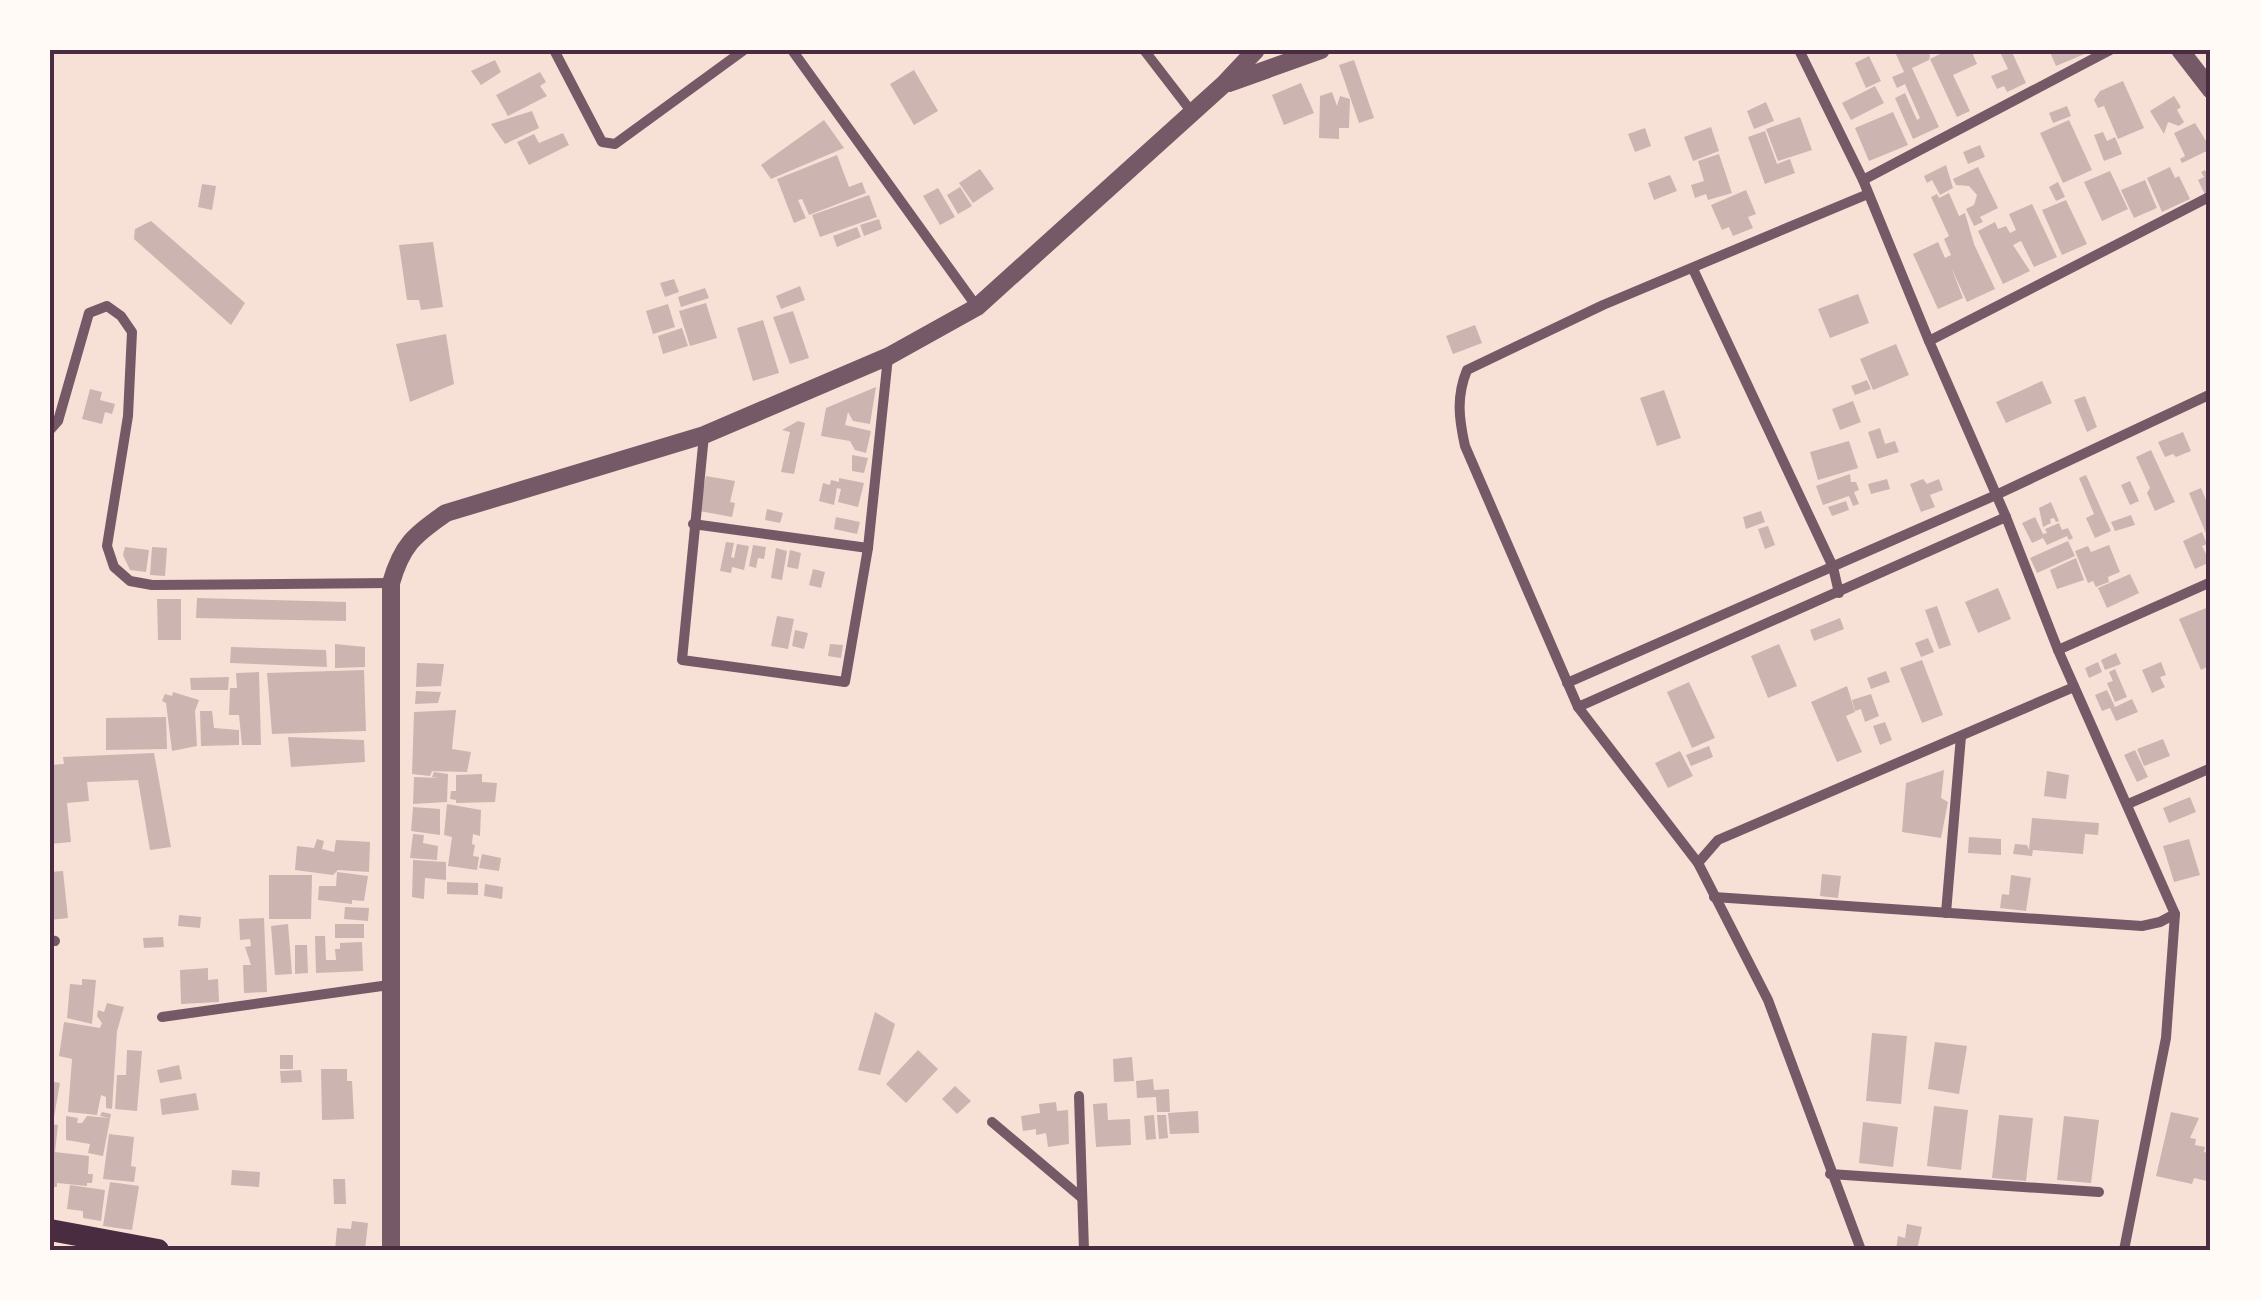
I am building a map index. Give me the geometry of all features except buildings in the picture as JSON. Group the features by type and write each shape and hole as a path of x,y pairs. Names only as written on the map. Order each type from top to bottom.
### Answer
{"highway":[{"path":"50,1230 158,1250"}],"street":[{"path":"554,50 602,142 615,144 744,50"},
{"path":"792,50 977,307"},
{"path":"1144,50 1191,111"},
{"path":"391,1250 390,583 399,555 415,535 446,513 704,435 888,356 977,307 1224,84 1256,50"},
{"path":"1224,84 1321,50"},
{"path":"1800,50 1863,180 2058,650 2175,914 2166,1038 2124,1250"},
{"path":"1863,180 2110,50"},
{"path":"2180,50 2211,90"},
{"path":"1861,1250 1768,1000 1698,863 1578,707 1465,446 1458,408 1467,370 1604,305 1868,194"},
{"path":"1928,341 2211,196"},
{"path":"1692,268 1833,567 1839,593"},
{"path":"50,430 58,421 89,313 106,306 121,316 132,332 128,416 108,546 114,567 130,581 152,585 390,583"},
{"path":"704,435 682,660 845,682 868,548 888,356"},
{"path":"1568,683 1996,496 2211,394"},
{"path":"1578,707 2006,517"},
{"path":"694,524 868,548"},
{"path":"2058,650 2211,582"},
{"path":"1698,863 1718,840 2074,687"},
{"path":"1946,913 1961,736"},
{"path":"2128,804 2211,768"},
{"path":"1714,897 2142,926 2175,914"},
{"path":"162,1017 389,985"},
{"path":"1079,1096 1084,1250"},
{"path":"992,1122 1082,1198"},
{"path":"1830,1174 2098,1192"}]}
